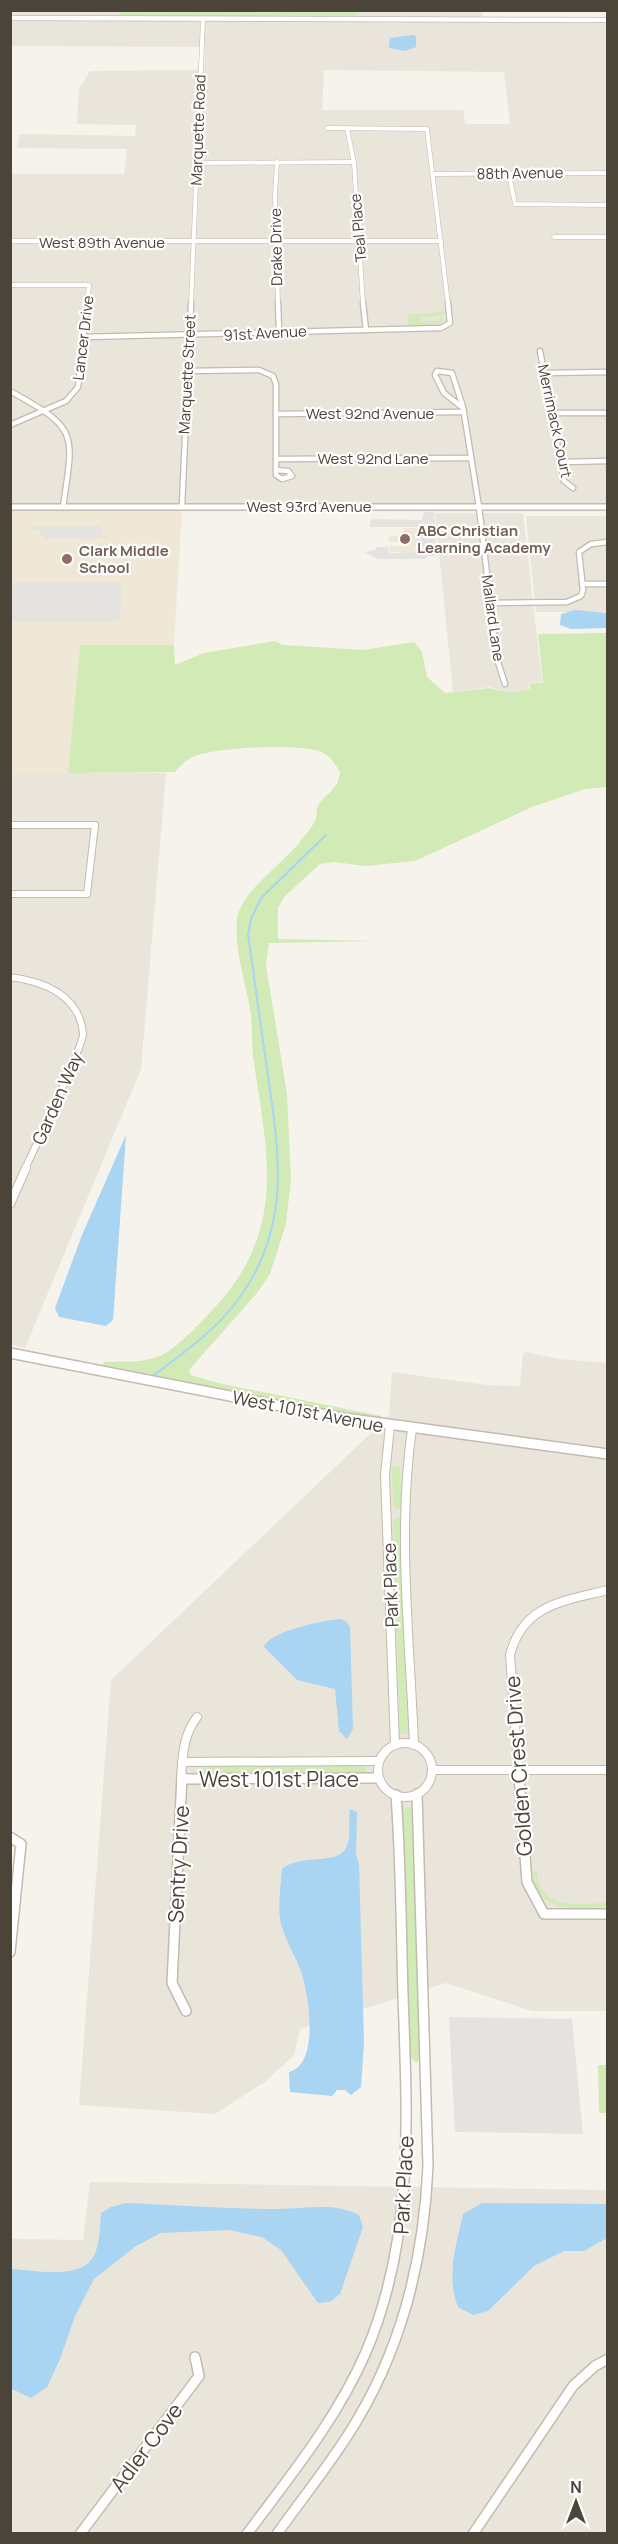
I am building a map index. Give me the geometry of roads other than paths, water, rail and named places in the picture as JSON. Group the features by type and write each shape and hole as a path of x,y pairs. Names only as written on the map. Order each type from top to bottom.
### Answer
{"street":[{"path":"10,18 608,20"},
{"name":"Marquette Road","path":"193,242 203,19"},
{"path":"327,128 427,129 441,241"},
{"name":"Teal Place","path":"347,128 354,162 360,283 366,330"},
{"name":"Drake Drive","path":"277,162 276,281 279,331"},
{"path":"197,163 354,162"},
{"name":"88th Avenue","path":"433,174 608,172"},
{"path":"508,174 512,202 515,204 608,205"},
{"path":"554,237 608,237"},
{"name":"West 89th Avenue","path":"10,241 441,241"},
{"name":"91st Avenue","path":"83,337 189,337 279,331 435,329 447,326 452,318 444,282 441,241"},
{"name":"Marquette Street","path":"182,506 193,242"},
{"name":"Lancer Drive","path":"10,285 89,285 78,387 66,400 10,425"},
{"name":"Merrimack Court","path":"540,351 564,482 573,488"},
{"path":"187,371 266,372 275,380 276,470"},
{"name":"Mallard Lane","path":"464,410 444,393 436,379 437,371 452,373 461,394 464,410 470,458 479,507 496,659 505,684"},
{"path":"544,373 608,372"},
{"path":"10,391 46,410 65,424 71,441 63,507"},
{"name":"West 92nd Avenue","path":"276,414 464,410"},
{"path":"552,413 608,413"},
{"name":"West 92nd Lane","path":"276,459 470,458"},
{"path":"561,462 608,461"},
{"name":"West 93rd Avenue","path":"10,507 608,507"},
{"path":"490,603 567,602 581,596 579,552 582,547 597,542 608,542"},
{"path":"582,584 608,584"},
{"path":"10,825 95,825 87,894 10,894"},
{"name":"Garden Way","path":"10,977 29,979 60,992 79,1014 83,1037 10,1204"},
{"name":"West 101st Avenue","path":"10,1353 390,1426 608,1454"},
{"name":"Park Place","path":"390,1426 385,1475 395,1745"},
{"name":"Park Place","path":"412,1429 406,1472 405,1518 414,1745"},
{"name":"Golden Crest Drive","path":"608,1590 544,1608 527,1618 515,1634 510,1655 527,1882 544,1914 608,1914"},
{"name":"Sentry Drive","path":"186,2011 172,1983 184,1737 197,1717"},
{"path":"395,1745 414,1745 428,1755 434,1770 429,1786 417,1794 396,1795 387,1790 377,1778 378,1761 383,1753 395,1745"},
{"name":"West 101st Place","path":"182,1762 378,1761"},
{"path":"434,1770 608,1770"},
{"name":"West 101st Place","path":"182,1779 377,1778"},
{"name":"Park Place","path":"277,2534 344,2441 367,2402 404,2316 419,2258 426,2215 428,2166 417,1794"},
{"name":"Park Place","path":"247,2534 326,2426 352,2382 384,2307 398,2253 408,2177 396,1795"},
{"path":"10,1837 21,1844 10,1952"},
{"name":"Adler Cove","path":"80,2534 199,2376 195,2357"},
{"path":"473,2534 573,2386 595,2366 608,2359"}],"water":[{"path":"416,36 416,47 405,51 389,48 390,38"},
{"path":"575,610 607,613 607,628 571,629 560,625 561,614"},
{"path":"126,1135 113,1320 106,1326 59,1317 55,1308 82,1235"},
{"path":"340,1619 346,1621 350,1627 353,1729 347,1739 339,1731 335,1689 297,1680 264,1647 275,1636 310,1624"},
{"path":"350,1809 357,1812 356,1854 359,1864 364,2043 361,2087 351,2095 345,2090 337,2090 332,2096 290,2092 289,2072 299,2066 305,2056 310,2027 307,1996 301,1971 280,1918 282,1869 300,1861 330,1858 344,1851 349,1839"},
{"path":"126,2203 259,2209 329,2207 359,2215 363,2227 340,2294 330,2302 318,2303 281,2250 262,2237 229,2230 161,2233 136,2246 94,2279 75,2316 60,2359 47,2387 31,2398 10,2388 11,2269 59,2272 82,2267 90,2261 96,2251 101,2213 111,2207"},
{"path":"482,2203 607,2204 607,2238 584,2251 564,2251 534,2266 488,2311 473,2315 458,2307 454,2295 452,2272 463,2214"}],"waterway":[{"path":"153,1376 200,1340 231,1309 257,1270 268,1243 275,1215 278,1187 277,1158 248,934 251,919 261,898 326,835"}],"place":[{"name":"ABC Christian Learning Academy","path":"405,539"},
{"name":"Clark Middle School","path":"67,559"}]}
